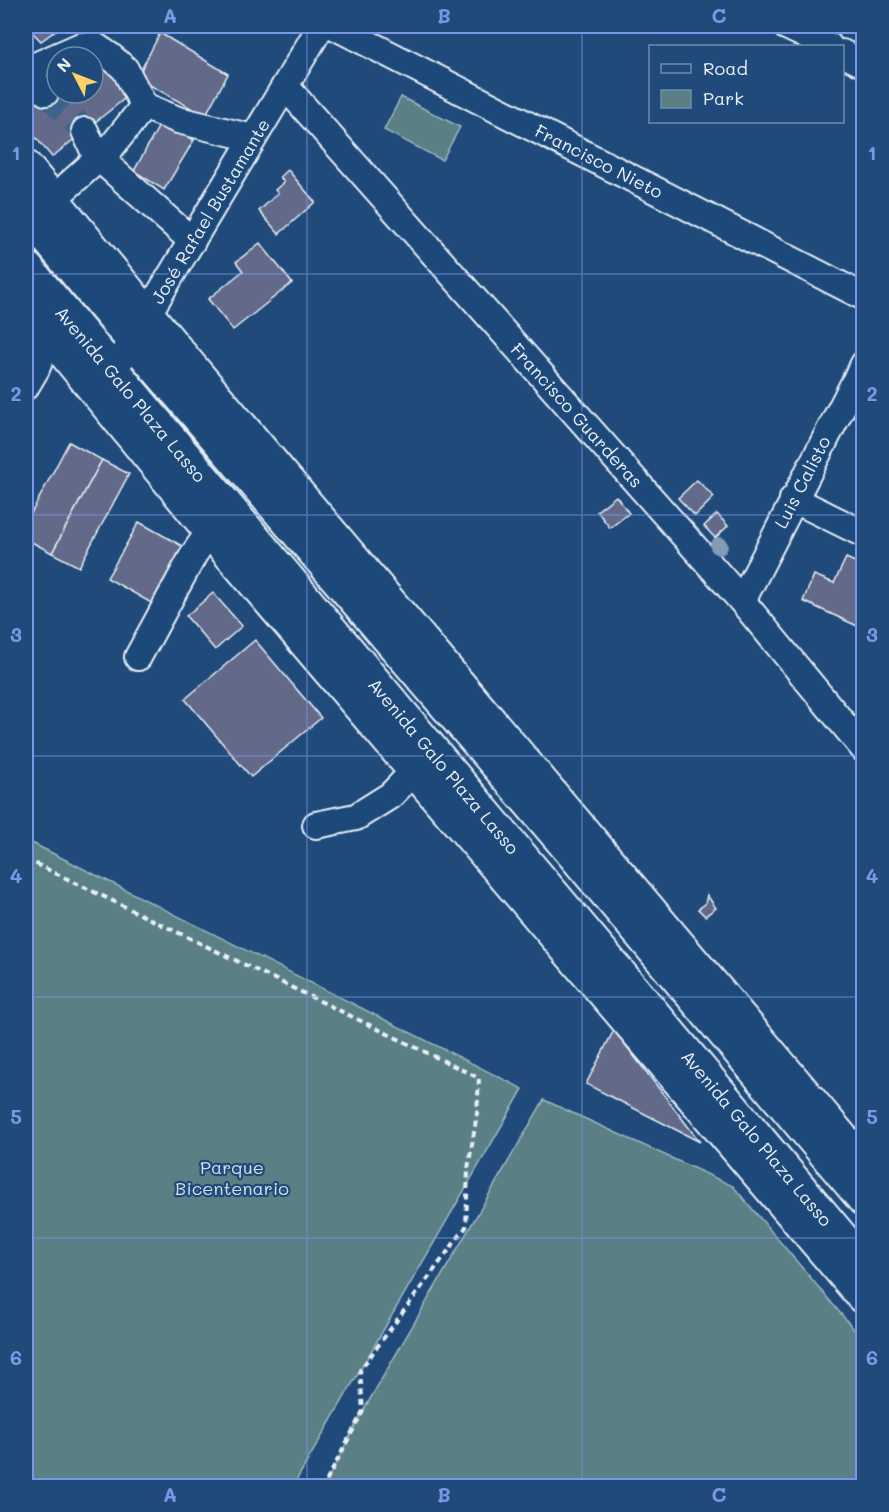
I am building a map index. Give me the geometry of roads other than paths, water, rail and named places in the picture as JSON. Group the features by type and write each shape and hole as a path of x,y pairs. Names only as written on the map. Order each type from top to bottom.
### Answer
{"main road":[{"name":"Avenida Galo Plaza Lasso","path":"26,167 39,206 133,341 548,825 864,1200"},
{"name":"Avenida Galo Plaza Lasso","path":"39,206 148,314 864,1164"},
{"name":"Avenida Galo Plaza Lasso","path":"26,267 210,531 864,1298"},
{"name":"Avenida Galo Plaza Lasso","path":"26,306 50,334 106,384 864,1264"}],"street":[{"name":"José Rafael Bustamante","path":"106,384 321,26"},
{"name":"Francisco Nieto","path":"334,26 864,297"},
{"path":"786,26 827,45"},
{"path":"45,91 26,71 81,46 95,46 124,69 144,106 178,120 252,138"},
{"path":"844,54 864,64"},
{"name":"Francisco Guarderas","path":"285,86 742,601 864,749"},
{"path":"39,206 99,159 144,106"},
{"path":"85,131 99,159 192,241"},
{"path":"26,386 36,369 50,334"},
{"name":"Luis Calisto","path":"742,601 864,364"},
{"path":"793,499 864,534"},
{"path":"138,657 194,554 210,531"},
{"path":"316,825 356,818 391,795 414,771"}],"tunnel":[{"path":"59,105 85,131"}],"park label":[{"name":"Parque Bicentenario","path":"232,1177"}]}
